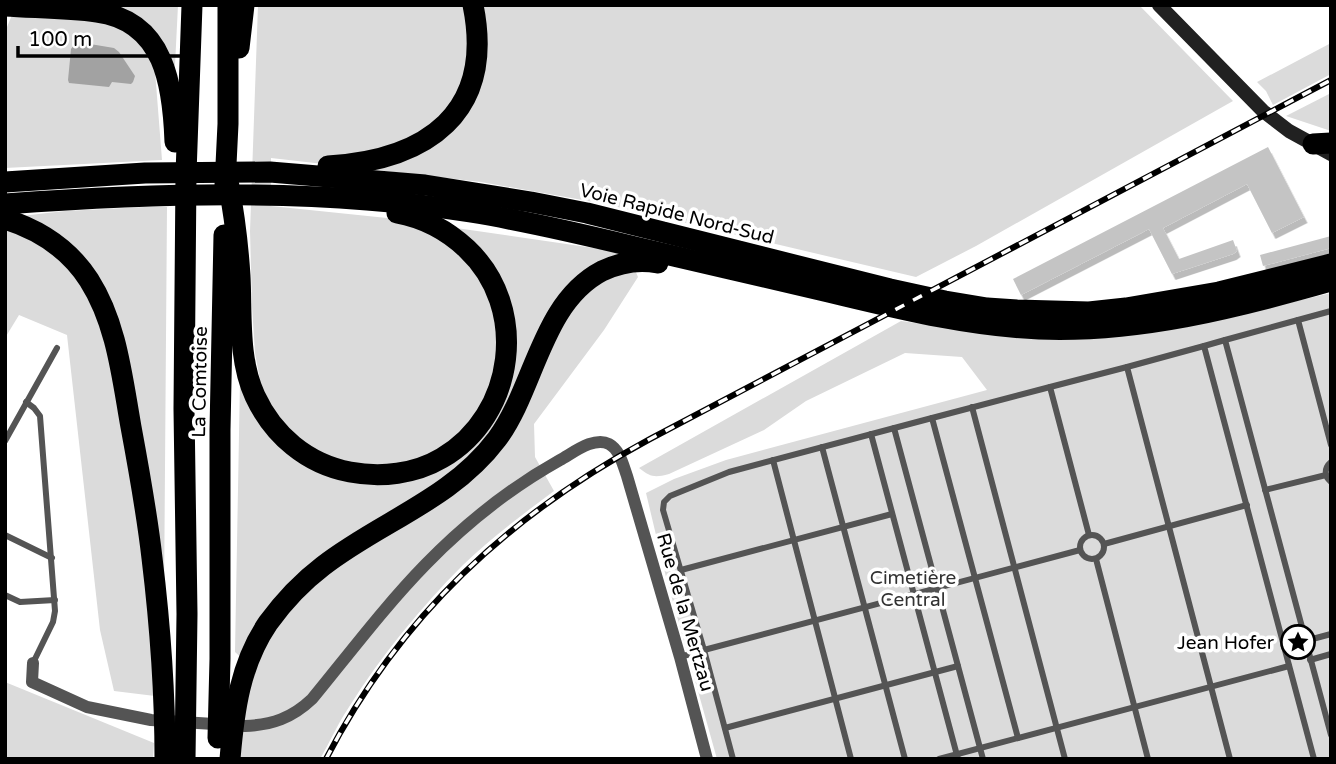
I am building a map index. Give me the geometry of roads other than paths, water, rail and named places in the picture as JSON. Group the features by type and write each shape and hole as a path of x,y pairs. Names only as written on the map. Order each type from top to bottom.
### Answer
{"highway":[{"name":"La Comtoise","path":"185,759 175,722 187,614 184,409 186,174 192,5"},
{"name":"La Comtoise","path":"217,759 226,724 220,443 228,124 228,5"},
{"path":"228,124 244,5"},
{"path":"270,172 379,160 409,149 438,131 464,100 474,75 477,47 473,5"},
{"path":"5,6 99,12 131,23 153,43 165,70 174,118 184,409"},
{"path":"226,165 234,218 245,363 254,394 269,421 301,452 315,461 343,471 395,474 443,458 467,438 487,414 500,384 507,349 507,329 501,302 480,262 457,239 419,218 271,195"},
{"name":"Voie Rapide Nord-Sud","path":"5,182 145,173 270,172 425,185 587,214 890,289 987,308 1089,312 1126,308 1219,292 1331,264"},
{"path":"5,204 145,197 271,195 353,199 470,212 583,235 930,316 1039,329 1121,327 1165,320 1331,282"},
{"path":"5,219 43,235 71,257 90,281 113,334 152,555 161,651 175,722 165,759"},
{"path":"230,759 226,724 253,649 282,604 324,565 441,493 481,458 513,413 558,315 583,285 615,265 642,260 692,270 757,275"}],"main road":[{"path":"1159,5 1263,111 1289,131 1325,147"}],"street":[{"name":"Rue de la Mertzau","path":"33,663 32,682 87,707 151,720 245,726 278,722 296,713 312,699 425,566 462,529 548,467 597,442 608,444 617,451 627,476 707,759"}],"lane":[{"path":"733,759 663,510 664,502 670,496 729,472 772,460 1331,312"},
{"path":"1298,320 1331,445"},
{"path":"1225,340 1331,735"},
{"path":"1204,346 1314,759"},
{"path":"5,442 57,348"},
{"path":"1127,367 1230,759"},
{"path":"1050,387 1089,535"},
{"path":"26,402 40,416 55,600 53,622 33,663"},
{"path":"972,407 1065,759"},
{"path":"932,418 1018,738"},
{"path":"894,428 983,759"},
{"path":"871,434 958,756"},
{"path":"822,447 905,759"},
{"path":"772,460 851,759"},
{"path":"1331,462 1325,469 1325,475 1331,482"},
{"path":"1265,490 1325,475"},
{"path":"1104,544 1247,505"},
{"path":"681,570 892,514"},
{"path":"5,534 52,558"},
{"path":"1089,535 1100,538 1104,544 1104,550 1096,559 1089,559 1080,550 1083,538 1089,535"},
{"path":"680,657 1080,550"},
{"path":"1096,559 1149,759"},
{"path":"5,595 20,603 55,600"},
{"path":"1305,640 1331,634"},
{"path":"1310,660 1331,654"},
{"path":"725,728 958,666"},
{"path":"939,759 1289,666"}],"railway":[{"path":"326,759 355,707 388,659 424,615 463,574 505,536 550,501 650,439 1331,80"}],"place":[{"name":"Jean Hofer","path":"1298,642"}],"park label":[{"name":"Cimetière Central","path":"913,588"}]}
